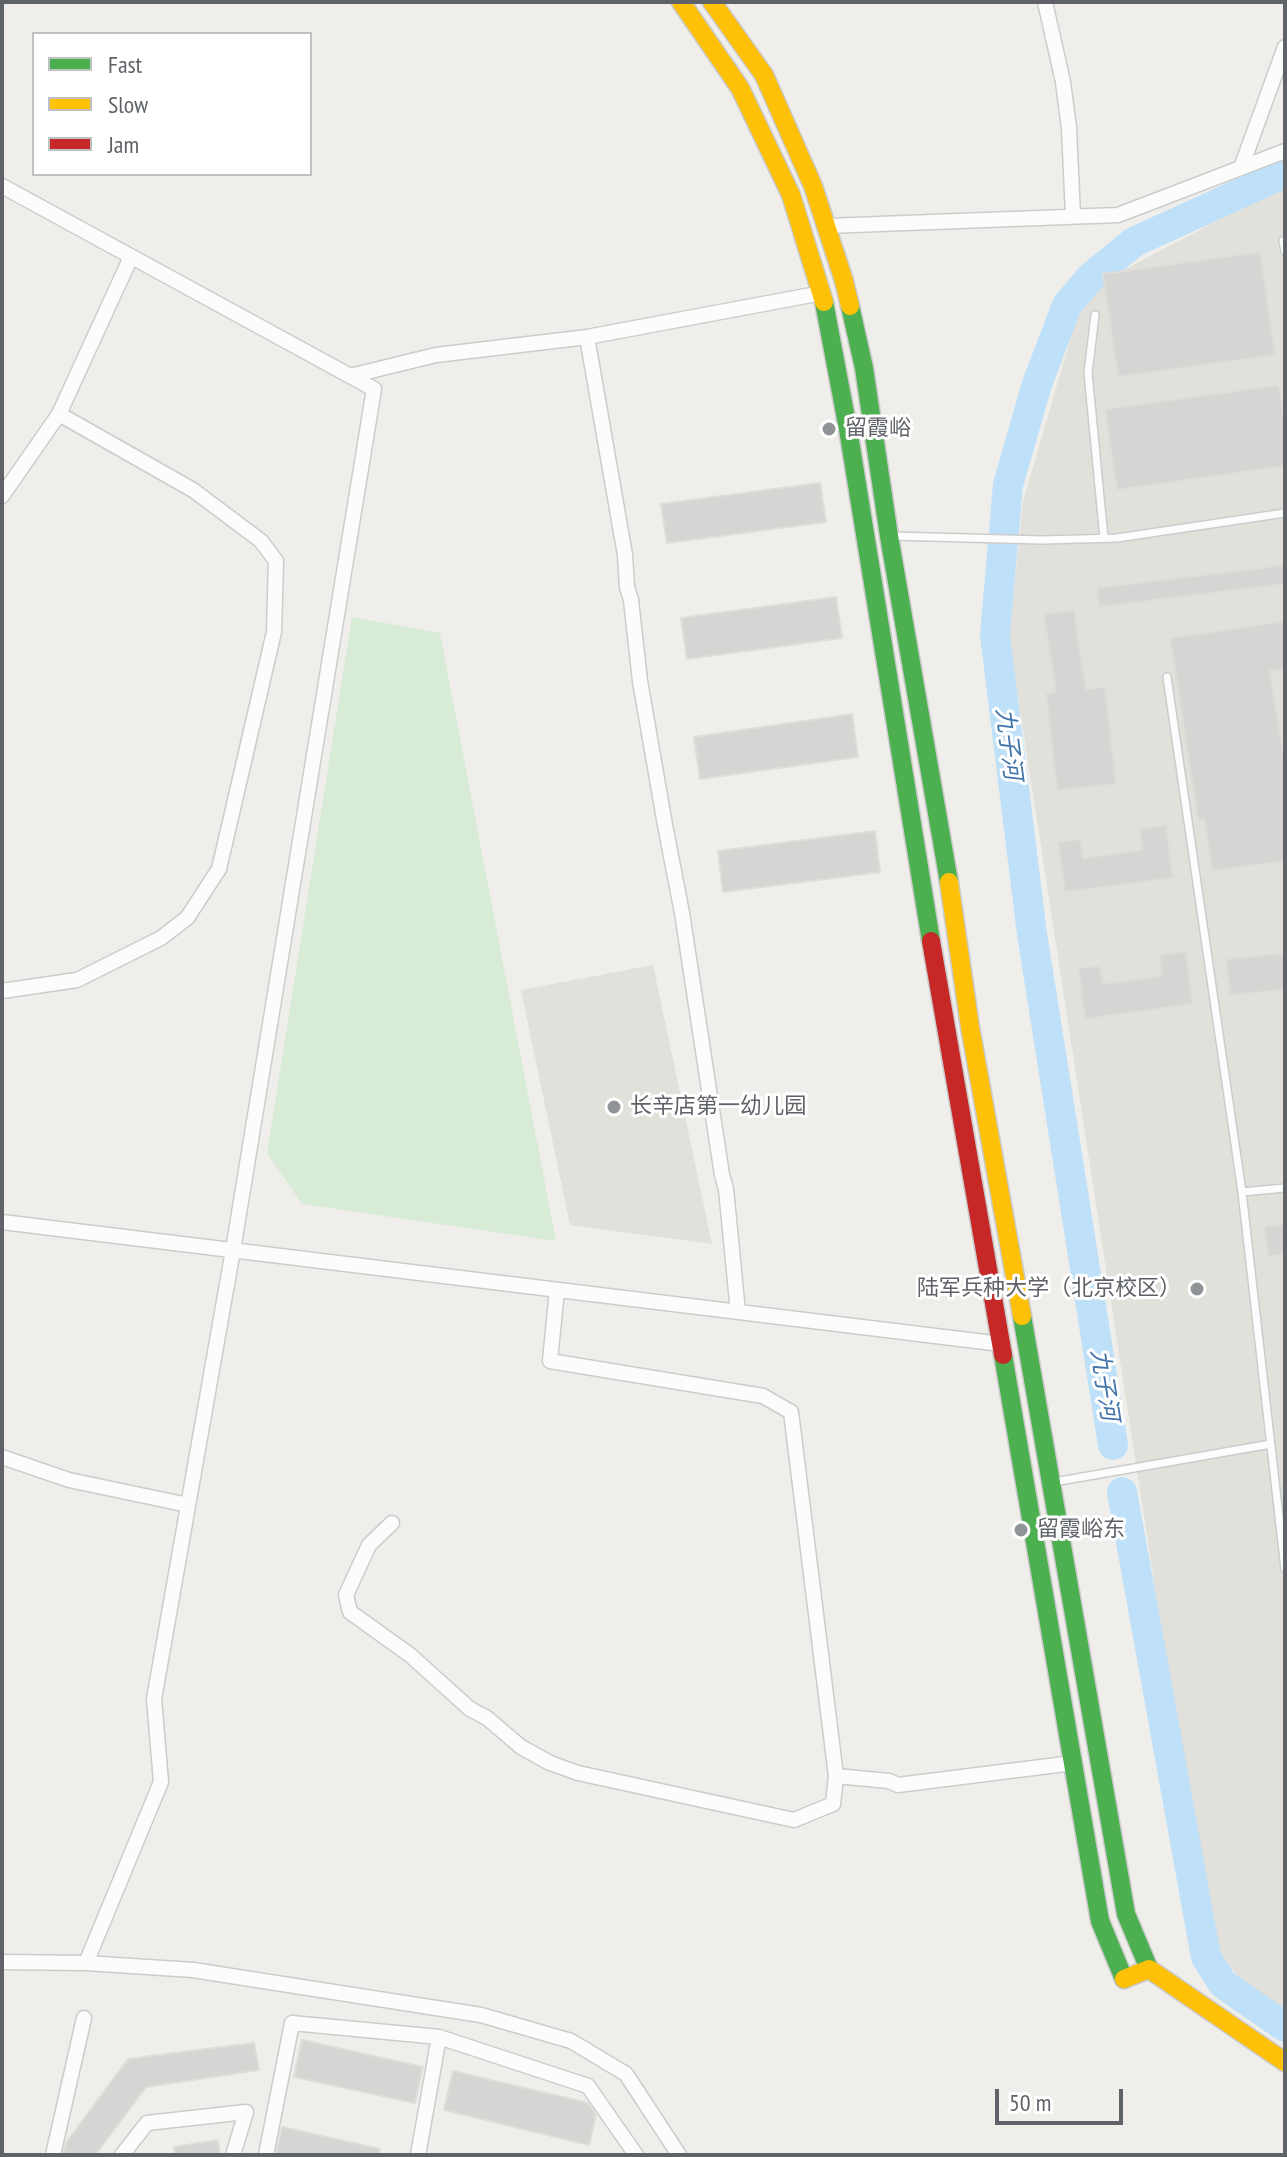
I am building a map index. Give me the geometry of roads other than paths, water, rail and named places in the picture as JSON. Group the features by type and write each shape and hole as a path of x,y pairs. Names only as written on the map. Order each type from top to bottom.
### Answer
{"main road":[{"path":"681,2 740,88 791,195 822,293 848,429 927,917 1100,1921 1124,1979 1149,1969"},
{"path":"712,2 764,75 813,186 844,281 864,368 970,1027 1126,1914 1149,1969 1285,2062"}],"street":[{"path":"1045,2 1063,82 1069,128 1073,216"},
{"path":"1241,168 1285,47"},
{"path":"826,226 1118,215 1285,151"},
{"path":"2,186 374,389 233,1250 154,1699 161,1782 86,1963"},
{"path":"2,496 59,414 131,257"},
{"path":"350,376 436,355 587,337 822,293"},
{"path":"587,337 625,555 640,681 682,913 726,1189 738,1312"},
{"path":"2,991 77,980 161,938 187,918 219,869 274,632 276,561 261,541 193,490 59,414"},
{"path":"2,1222 1001,1344"},
{"path":"392,1523 369,1545 346,1595 350,1612 410,1655 470,1709 487,1718 521,1747 550,1763 578,1773 794,1820 833,1804 836,1776 791,1412 763,1396 550,1361 557,1290"},
{"path":"2,1457 69,1480 188,1505"},
{"path":"836,1776 889,1781 898,1785 1073,1763"},
{"path":"2,1962 86,1963 193,1970 481,2015 571,2041 626,2074 679,2155"},
{"path":"53,2155 84,2018"},
{"path":"266,2155 292,2023 439,2037 588,2086 636,2155"},
{"path":"418,2155 439,2037"},
{"path":"122,2155 147,2123 246,2112 233,2155"}],"lane":[{"path":"1283,241 1285,251"},
{"path":"1095,315 1088,373 1104,538"},
{"path":"889,536 1042,540 1117,538 1285,513"},
{"path":"1167,677 1242,1192 1285,1569"},
{"path":"1242,1192 1285,1188"},
{"path":"1052,1483 1271,1444"}],"waterway":[{"name":"九子河","path":"1113,1445 1032,934 995,635 1008,485 1037,384 1067,305 1091,277 1134,242 1285,173"},
{"name":"九子河","path":"1122,1492 1206,1957 1223,1984 1285,2027"}],"place":[{"name":"留霞峪","path":"829,429"},
{"name":"长辛店第一幼儿园","path":"614,1107"},
{"name":"陆军兵种大学（北京校区）","path":"1197,1289"},
{"name":"留霞峪东","path":"1021,1530"}]}
